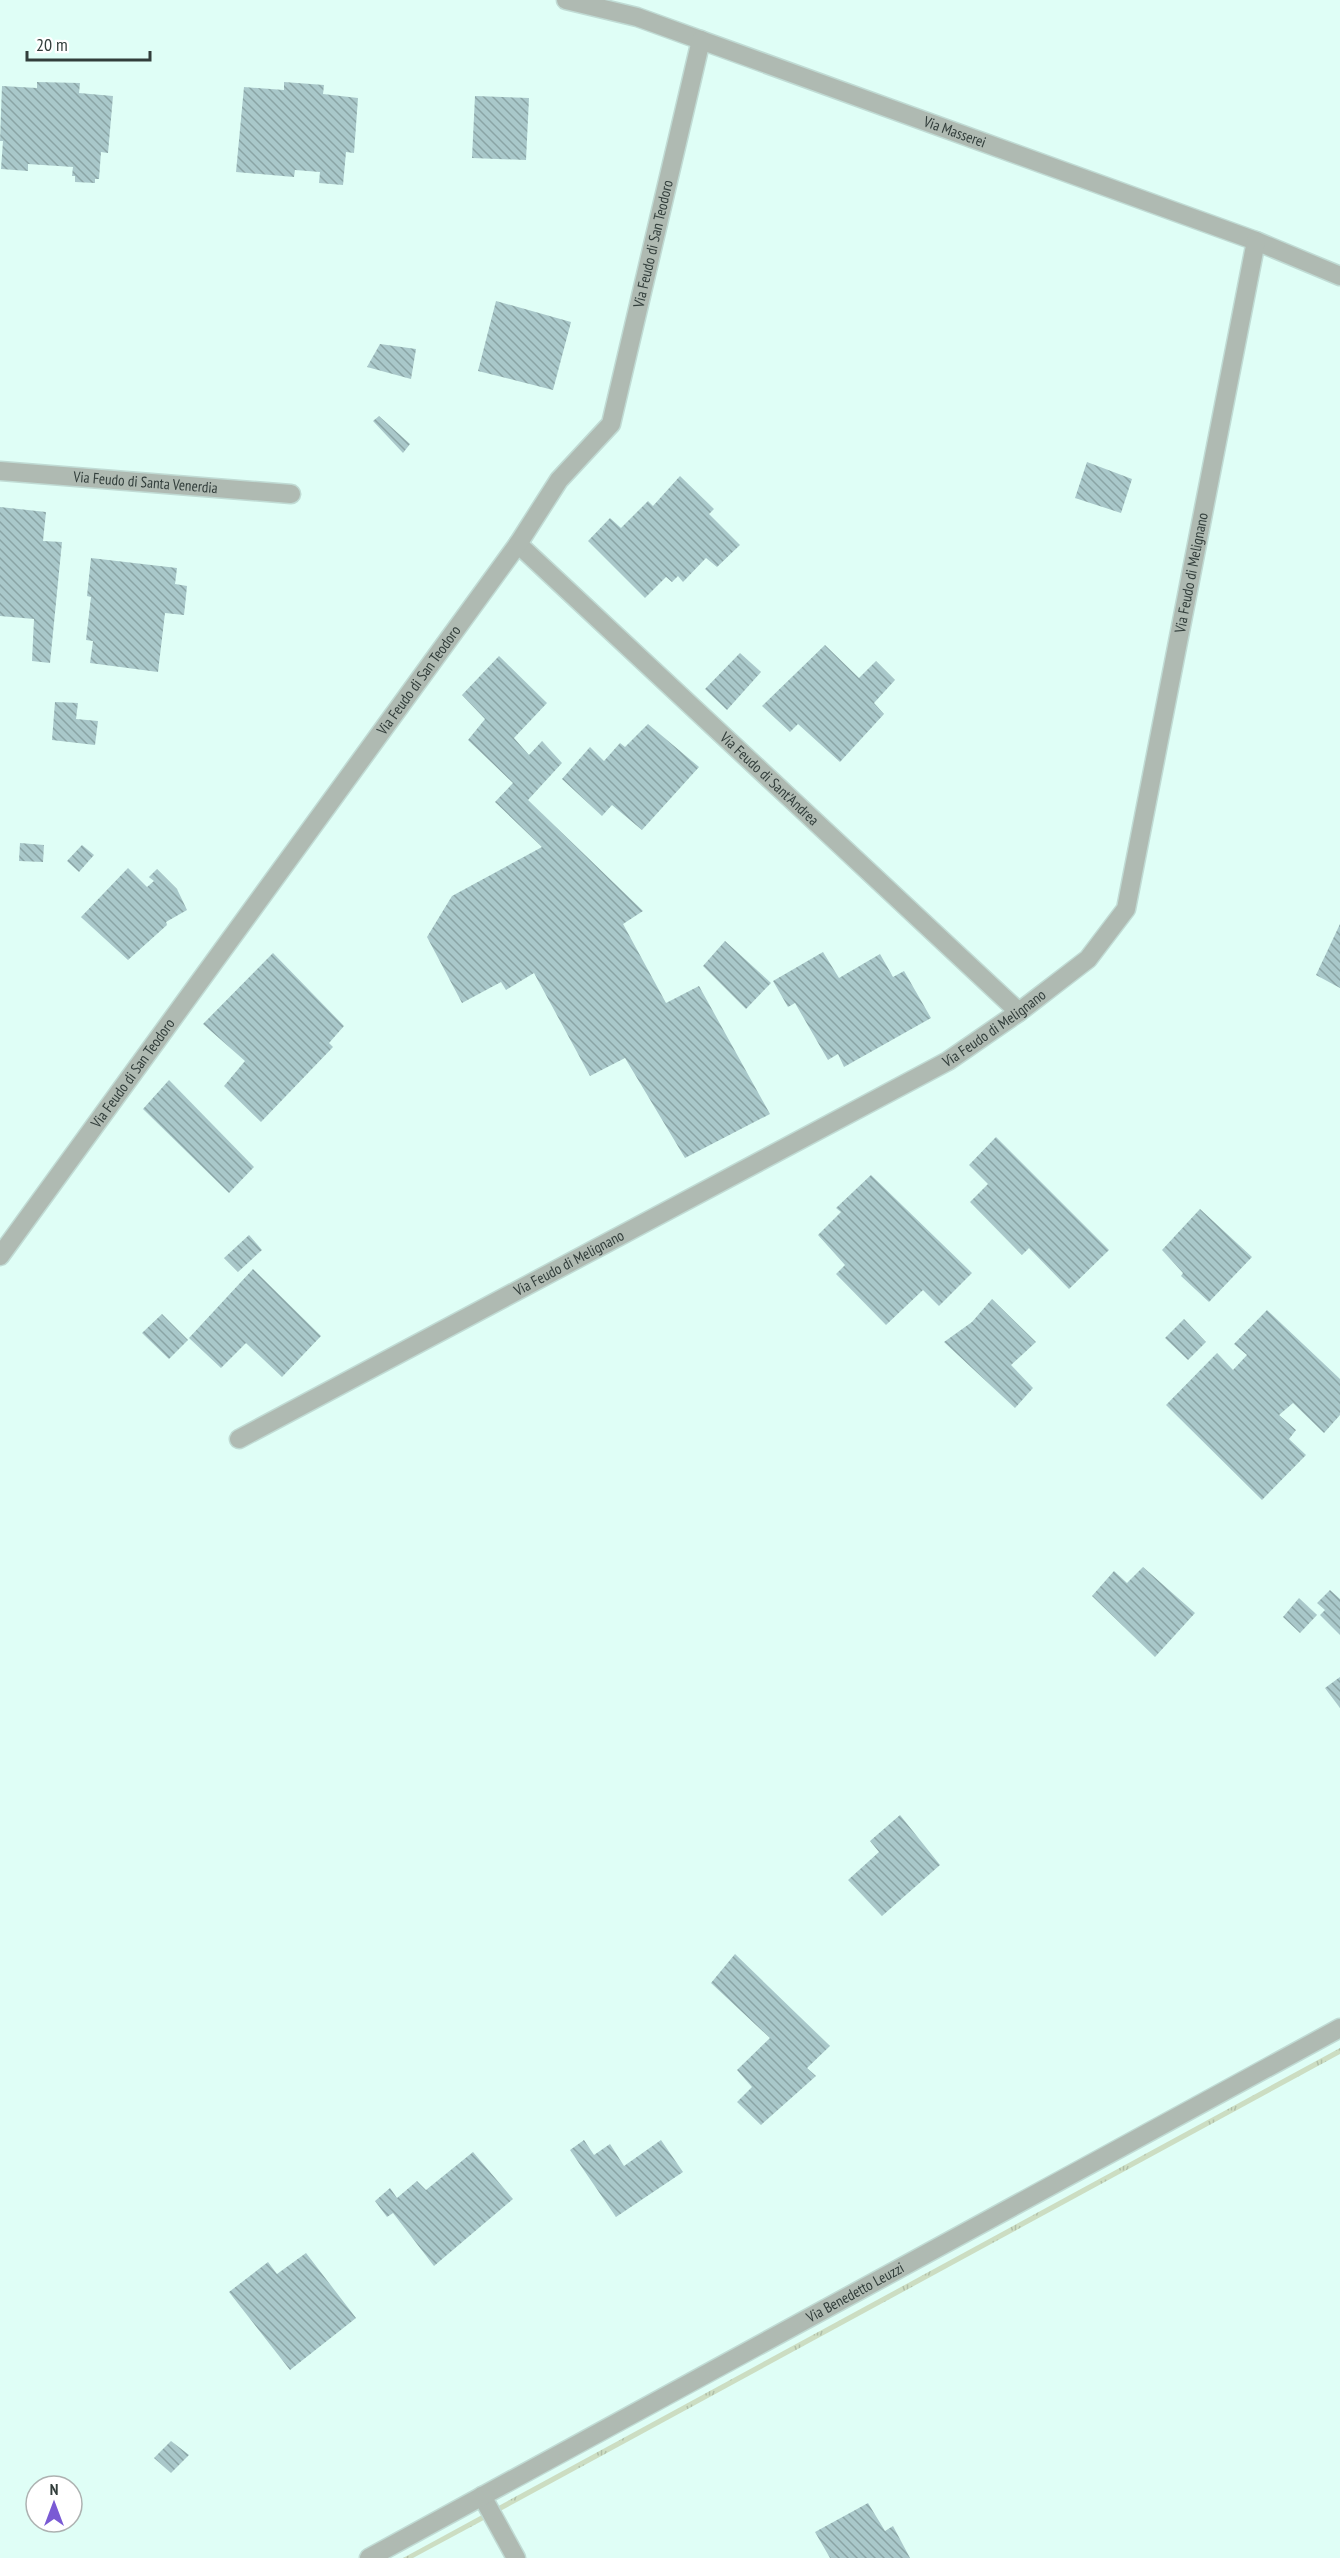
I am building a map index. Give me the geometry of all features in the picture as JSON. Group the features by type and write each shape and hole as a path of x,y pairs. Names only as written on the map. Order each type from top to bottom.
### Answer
{"street":[{"name":"Via Masserei","path":"566,0 637,17 1256,241 1340,276"},
{"name":"Via Feudo di San Teodoro","path":"0,1257 518,544 559,480 611,424 701,40"},
{"name":"Via Feudo di Melignano","path":"239,1439 948,1061 1019,1012 1088,959 1126,909 1256,241"},
{"name":"Via Feudo di Santa Venerdia","path":"0,471 291,494"},
{"name":"Via Feudo di Sant'Andrea","path":"518,544 1019,1012"},
{"name":"Via Benedetto Leuzzi","path":"369,2558 1340,2028"},
{"path":"482,2496 516,2558"}],"green space":[{"path":"1340,2048 1340,2054 493,2515 413,2558 403,2558"}],"building":[{"path":"37,82 80,83 79,93 113,96 108,153 101,152 99,179 95,179 95,183 75,182 75,176 72,176 73,167 28,164 28,171 1,169 2,86 37,88"},
{"path":"284,82 324,85 323,94 358,98 354,153 346,152 343,185 319,183 320,172 295,170 294,177 236,172 244,87 284,90"},
{"path":"475,96 529,98 526,160 472,158"},
{"path":"496,301 571,322 553,390 478,371"},
{"path":"380,344 416,349 411,379 367,367"},
{"path":"379,416 410,444 403,453 373,421"},
{"path":"1087,462 1132,479 1121,513 1075,498"},
{"path":"680,476 714,509 709,514 740,545 717,567 706,558 683,582 678,576 672,582 666,577 645,598 588,541 610,518 621,528 648,501 653,506"},
{"path":"0,507 46,512 43,541 62,542 50,663 32,661 34,619 0,616"},
{"path":"91,558 177,568 175,584 187,586 184,615 165,613 158,672 90,663 93,641 86,640 91,597 87,596"},
{"path":"825,645 859,678 876,661 895,680 874,703 884,714 840,762 798,724 790,732 762,706"},
{"path":"740,653 761,672 727,710 705,689"},
{"path":"499,656 547,703 514,738 529,755 542,741 562,763 528,800 643,911 623,924 666,1003 699,986 770,1114 685,1158 625,1058 590,1076 534,973 506,990 501,982 462,1003 427,937 452,896 542,847 495,802 513,783 468,740 485,719 462,695"},
{"path":"55,702 78,703 76,719 98,721 95,745 52,740"},
{"path":"648,724 699,767 642,830 612,805 602,816 562,779 590,747 604,761 620,743 625,747"},
{"path":"20,843 44,845 43,862 19,861"},
{"path":"82,845 94,855 79,872 67,861"},
{"path":"128,868 147,887 154,881 149,877 157,869 177,889 187,910 166,922 167,925 128,960 81,917"},
{"path":"1340,924 1340,988 1316,975"},
{"path":"725,941 771,983 746,1009 703,966"},
{"path":"823,952 839,978 880,954 893,977 904,971 931,1018 844,1067 838,1054 828,1060 795,1003 788,1007 773,981"},
{"path":"273,953 344,1026 329,1043 333,1047 261,1122 224,1086 245,1061 203,1024"},
{"path":"169,1080 254,1167 229,1193 143,1109"},
{"path":"996,1137 1109,1250 1069,1289 1029,1248 1022,1255 970,1202 988,1184 969,1165"},
{"path":"871,1175 972,1273 939,1306 923,1290 886,1325 836,1274 845,1265 818,1235 841,1212 836,1208"},
{"path":"1200,1209 1252,1257 1209,1302 1181,1276 1183,1273 1162,1250"},
{"path":"249,1235 262,1250 238,1272 224,1258"},
{"path":"253,1269 321,1336 282,1377 246,1343 221,1368 189,1338"},
{"path":"992,1299 1036,1342 1011,1365 1033,1388 1015,1408 944,1342 972,1322"},
{"path":"1267,1310 1340,1379 1340,1415 1324,1433 1293,1403 1279,1415 1296,1430 1289,1439 1306,1455 1262,1500 1166,1405 1217,1353 1233,1370 1247,1355 1234,1344"},
{"path":"162,1314 188,1340 169,1359 142,1333"},
{"path":"1184,1319 1206,1342 1188,1360 1165,1338"},
{"path":"1143,1567 1195,1613 1155,1657 1092,1596 1114,1571 1127,1583"},
{"path":"1330,1590 1340,1599 1340,1635 1320,1615 1325,1610 1317,1603"},
{"path":"1299,1598 1317,1615 1300,1633 1283,1617"},
{"path":"1340,1677 1340,1708 1325,1688"},
{"path":"900,1815 940,1865 882,1916 848,1880 879,1852 870,1841"},
{"path":"735,1954 830,2046 807,2068 816,2076 761,2125 737,2102 752,2087 737,2070 770,2038 711,1983"},
{"path":"584,2140 594,2155 610,2144 624,2166 661,2140 683,2172 616,2217 570,2150"},
{"path":"473,2152 513,2199 434,2266 393,2213 387,2217 375,2201 390,2188 397,2198 417,2181 426,2190"},
{"path":"306,2253 356,2318 290,2370 229,2292 268,2262 277,2274"},
{"path":"171,2441 189,2455 171,2473 154,2458"},
{"path":"868,2503 885,2531 893,2526 910,2558 830,2558 815,2532"}]}
